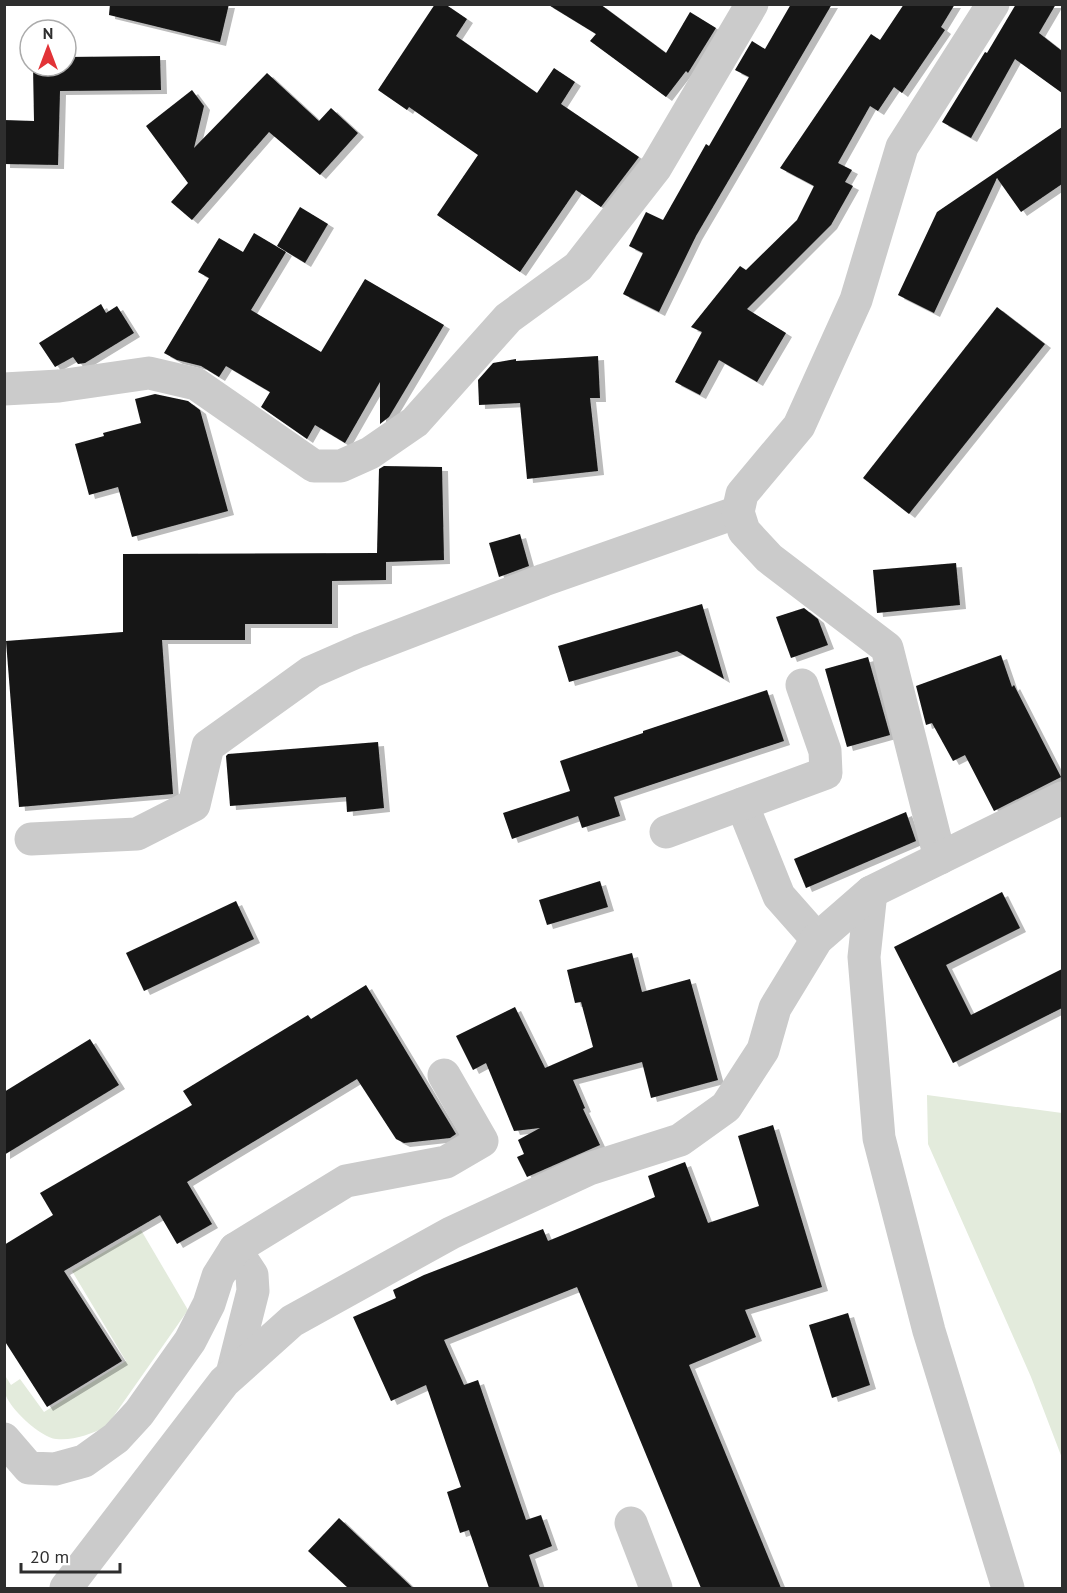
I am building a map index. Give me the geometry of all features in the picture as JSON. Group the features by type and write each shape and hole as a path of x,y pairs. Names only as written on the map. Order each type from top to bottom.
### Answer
{"street":[{"path":"4,389 59,386 149,374 196,384 314,466 341,466 370,453 415,422 507,318 578,267 656,167 752,4"},
{"path":"940,858 887,648 769,558 744,531 738,512 742,494 799,426 809,405 856,300 903,147 993,4"},
{"path":"30,839 137,834 194,805 208,746 311,672 359,651 544,580 738,512"},
{"path":"666,832 826,773 825,751 802,685"},
{"path":"66,1588 217,1390 292,1321 451,1233 589,1169 680,1140 726,1107 763,1050 775,1008 817,939 871,892 1062,798"},
{"path":"742,804 779,896 817,939"},
{"path":"871,892 864,957 879,1138 929,1331 1008,1588"},
{"path":"4,1439 29,1468 55,1469 84,1461 116,1438 139,1413 190,1341 209,1304 218,1276 235,1249 346,1181 446,1162 482,1141 444,1075"},
{"path":"232,1374 253,1291 252,1275 235,1249"},
{"path":"631,1523 656,1588"}],"green space":[{"path":"927,1095 1062,1113 1062,1458 1031,1377 928,1144"},
{"path":"141,1230 188,1310 106,1427 75,1438 50,1437 34,1428 12,1406 4,1391 4,1374 11,1385 20,1379 44,1412 126,1361 72,1271"}],"building":[{"path":"110,4 229,4 220,42 109,15"},
{"path":"435,4 445,4 467,19 456,36 537,93 554,68 575,82 561,104 639,157 601,207 576,190 520,272 437,215 478,155 409,107 407,110 378,90"},
{"path":"547,4 600,4 666,53 690,12 716,28 688,73 686,71 666,97 590,41 596,34"},
{"path":"791,4 832,4 696,236 659,312 623,294 643,253 629,246 646,212 663,220 706,144 709,146 749,77 735,70 752,41 765,49"},
{"path":"904,4 955,4 941,27 945,30 902,93 894,87 878,111 870,106 838,163 852,170 845,182 853,186 831,225 747,309 786,333 757,382 719,360 700,395 675,382 702,332 691,327 740,266 746,270 797,220 814,186 780,168 871,34 880,40"},
{"path":"1016,4 1056,4 1039,33 1062,51 1062,93 1015,59 971,138 942,122"},
{"path":"160,56 161,90 60,91 58,165 4,164 4,120 34,121 33,78 78,78 78,57"},
{"path":"267,73 319,121 331,108 358,133 320,175 269,132 192,220 171,202 188,183 146,126 192,90 204,106 194,148"},
{"path":"1062,127 1062,184 1021,212 997,178 934,313 898,295 937,212"},
{"path":"300,207 328,224 305,263 277,246"},
{"path":"254,233 286,252 251,310 321,352 365,279 444,325 389,417 380,424 380,382 345,443 315,425 307,439 261,407 270,392 226,366 219,377 201,366 177,360 164,353 209,278 198,272 219,238 243,252"},
{"path":"101,304 106,313 117,306 134,333 85,363 78,364 73,357 55,367 39,343"},
{"path":"997,307 1045,344 909,514 863,478"},
{"path":"598,356 600,398 590,398 598,471 527,479 520,403 479,405 478,380 493,363 516,359 516,361"},
{"path":"155,394 188,401 200,410 228,511 132,537 118,487 89,495 75,444 104,436 103,433 141,423 135,399"},
{"path":"384,466 442,467 444,560 386,562 386,580 332,581 332,624 245,624 245,640 162,640 173,794 19,807 6,641 123,632 123,554 377,553 379,469"},
{"path":"520,534 529,566 499,577 489,543"},
{"path":"956,563 960,605 877,613 873,570"},
{"path":"702,604 724,679 677,651 569,682 558,646"},
{"path":"804,608 818,619 828,645 791,658 776,617"},
{"path":"1001,655 1012,687 1014,685 1061,777 994,811 965,755 953,761 932,723 926,725 916,686"},
{"path":"868,657 890,735 847,747 825,669"},
{"path":"767,690 784,741 614,797 620,816 582,828 578,816 512,839 503,813 570,791 560,761"},
{"path":"378,742 384,808 347,812 346,797 230,806 226,756 228,754"},
{"path":"906,812 916,841 806,888 794,859"},
{"path":"600,881 608,907 547,925 539,900"},
{"path":"1002,892 1020,928 946,965 971,1015 1062,969 1062,1008 953,1063 894,947"},
{"path":"236,901 254,939 144,991 126,953"},
{"path":"632,953 642,992 690,979 718,1080 651,1098 642,1062 573,1080 585,1108 583,1109 600,1145 527,1177 517,1157 524,1154 518,1140 540,1128 514,1131 486,1063 473,1070 456,1036 515,1007 545,1068 593,1047 581,1002 575,1003 567,970"},
{"path":"366,985 456,1134 450,1138 404,1143 396,1139 357,1079 187,1182 212,1224 177,1244 160,1215 64,1271 122,1361 47,1407 4,1340 4,1245 53,1215 40,1193 192,1105 183,1091 308,1015 311,1019"},
{"path":"90,1039 119,1085 4,1155 4,1092"},
{"path":"773,1125 822,1287 745,1310 756,1337 689,1365 781,1588 701,1588 577,1287 444,1340 464,1385 478,1380 526,1520 541,1515 552,1546 529,1555 540,1588 489,1588 469,1530 460,1533 447,1492 461,1487 426,1385 391,1401 353,1317 396,1298 393,1290 424,1275 543,1229 548,1241 655,1197 648,1176 685,1162 708,1223 759,1206 738,1136"},
{"path":"848,1313 870,1385 832,1398 809,1325"},
{"path":"339,1518 413,1588 348,1588 308,1551"}]}
